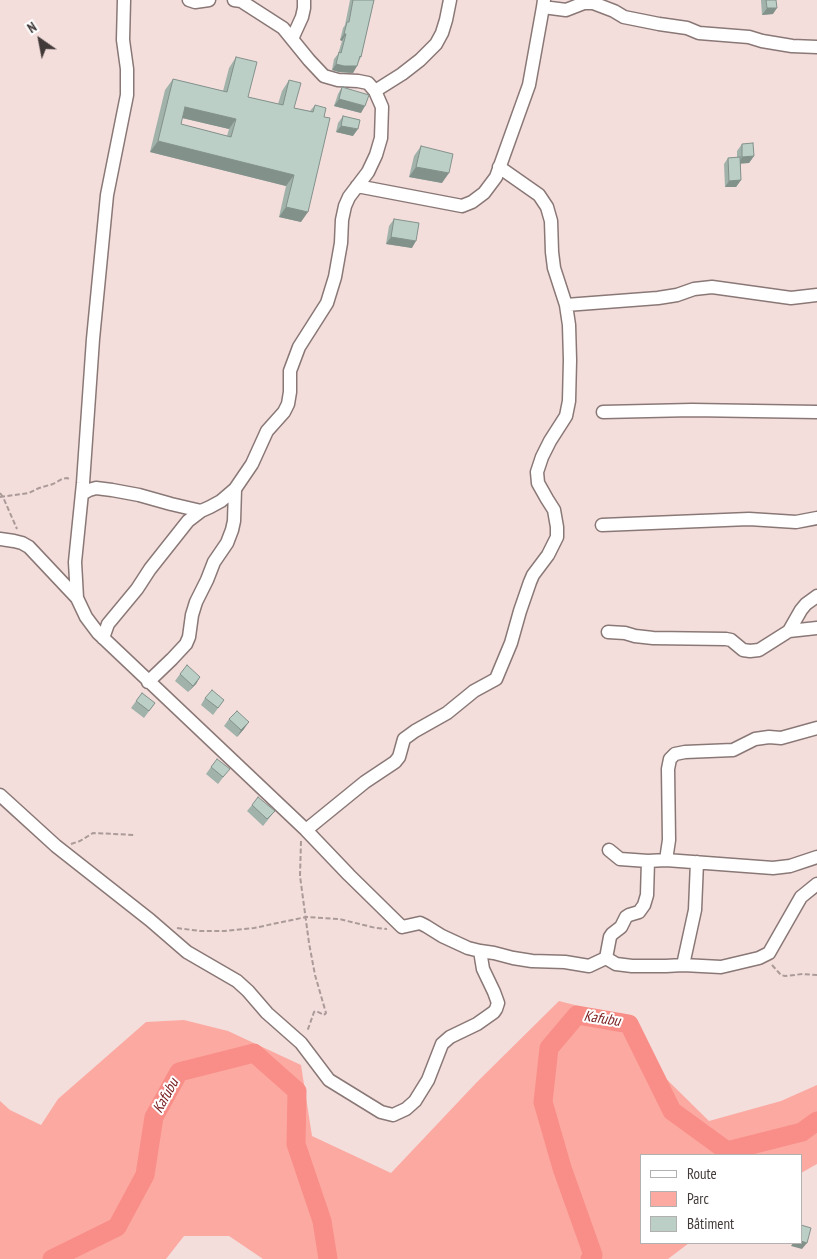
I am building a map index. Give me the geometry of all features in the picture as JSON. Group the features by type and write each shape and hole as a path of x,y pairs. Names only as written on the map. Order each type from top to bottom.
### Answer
{"street":[{"path":"77,598 75,562 83,488 93,339 107,194 127,95 127,68 123,40 124,0"},
{"path":"189,0 195,2 209,0"},
{"path":"103,638 108,624 188,521 201,511 221,501 235,489 252,464 267,431 284,412 288,404 290,392 290,371 299,347 327,303 336,277 345,206 368,172 381,138 382,107 375,91 368,84 324,76 308,60 283,28 252,5 234,0"},
{"path":"292,39 302,17 304,0"},
{"path":"375,91 402,74 436,44 442,34 450,0"},
{"path":"357,186 462,206 472,202 484,193 496,177 529,85 544,4 566,10 584,3 593,3 624,17 687,28 699,33 749,37 792,46 817,47"},
{"path":"301,826 395,762 399,757 404,739 447,714 474,691 496,679 511,643 533,575 548,555 557,537 554,510 538,483 537,472 542,456 566,416 569,401 569,325 566,305 554,268 551,221 547,207 539,195 499,167"},
{"path":"566,305 658,298 677,295 694,289 712,287 792,298 817,296"},
{"path":"602,412 692,410 817,412"},
{"path":"83,488 96,488 139,495 201,511"},
{"path":"148,682 186,644 196,602 214,562 227,543 232,530 235,489"},
{"path":"602,525 749,519 796,522 817,518"},
{"path":"0,539 22,543 28,547 77,598 86,617 98,633 301,826 402,927 420,923 468,948 532,961 565,962 589,966 606,958"},
{"path":"608,632 653,638 726,639 731,640 743,650 759,650 789,630 801,610 817,596"},
{"path":"789,630 817,628"},
{"path":"666,860 669,840 668,769 670,759 674,754 733,750 755,739 781,738 817,728"},
{"path":"0,795 56,846 150,920 187,952 238,981 267,1013 301,1043 328,1080 381,1112 393,1115 406,1109 415,1101 428,1080 442,1044 450,1037 477,1024 496,1009 498,1003 483,969 480,951"},
{"path":"609,850 620,859 666,860 773,868 790,866 817,857"},
{"path":"606,958 612,934 621,927 626,917 639,912 644,906 647,895 648,861"},
{"path":"683,965 695,910 697,862"},
{"path":"606,958 616,964 632,966 683,965 720,967 759,958 769,953 801,897 817,884"}],"path":[{"path":"2,497 29,493 67,478 83,488"},
{"path":"0,493 22,543"},
{"path":"301,826 300,876 309,943 326,1013 324,1015 316,1011 314,1012 301,1043"},
{"path":"56,846 80,841 93,833 135,835"},
{"path":"174,928 200,931 254,928 306,917 339,919 376,928 390,929 402,927"},
{"path":"759,958 773,966 781,975 817,975"}],"green space":[{"path":"559,1001 606,1013 644,1057 709,1121 781,1101 817,1085 817,1164 802,1172 802,1154 640,1154 640,1244 688,1244 668,1259 263,1259 229,1236 184,1236 166,1259 0,1259 0,1101 10,1110 41,1125 58,1099 146,1022 184,1020 228,1031 301,1065 312,1136 391,1173 477,1082"}],"building":[{"path":"353,0 374,0 361,57 357,66 344,66 336,64 339,52 341,53"},
{"path":"766,0 776,0 777,8 767,8"},
{"path":"236,57 257,62 248,97 283,105 289,80 301,83 294,108 313,112 315,105 326,108 324,117 330,118 308,212 286,207 294,175 158,141 173,79 227,92","holes":["185,107 236,119 231,137 181,124"]},
{"path":"342,87 369,95 365,106 339,99"},
{"path":"343,116 360,120 358,129 341,126"},
{"path":"753,143 754,156 742,157 742,144"},
{"path":"421,146 453,154 449,173 416,167"},
{"path":"740,157 741,180 729,181 728,158"},
{"path":"394,219 419,223 416,241 391,237"},
{"path":"187,665 200,677 193,686 180,674"},
{"path":"212,690 224,700 218,708 205,698"},
{"path":"142,693 155,703 149,711 136,701"},
{"path":"237,711 249,722 241,730 229,719"},
{"path":"217,759 230,769 223,777 211,767"},
{"path":"258,797 275,811 267,819 252,805"},
{"path":"802,1225 811,1228 807,1243 802,1241"}],"waterway":[{"name":"Kafubu","path":"590,1259 593,1255 562,1168 543,1102 549,1048 577,1015 629,1024 672,1111 727,1151 802,1132 817,1121"},
{"name":"Kafubu","path":"52,1259 117,1227 145,1175 154,1117 179,1072 254,1053 297,1091 296,1144 322,1221 328,1259"}]}
